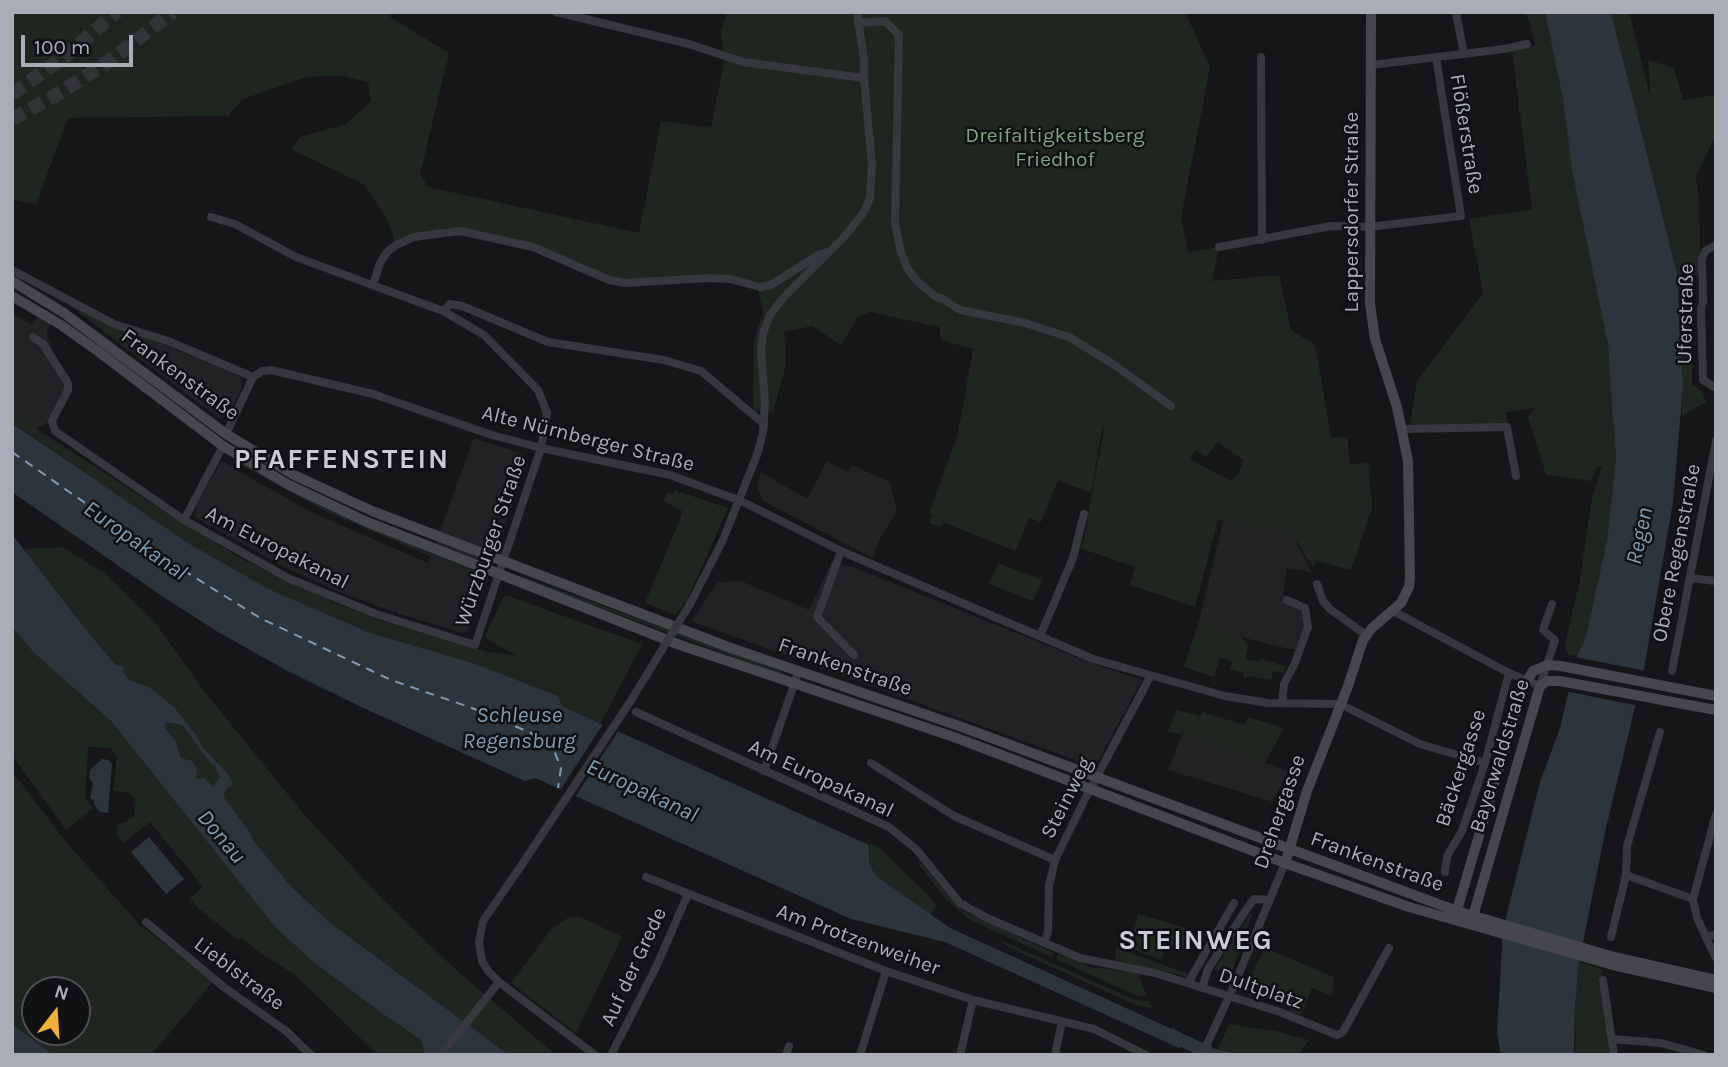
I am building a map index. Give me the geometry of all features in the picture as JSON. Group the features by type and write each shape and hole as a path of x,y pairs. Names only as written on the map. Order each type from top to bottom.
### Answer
{"main road":[{"name":"Lappersdorfer Straße","path":"1366,635 1405,597 1410,578 1408,461 1402,429 1372,322 1369,227 1371,12"},
{"name":"Frankenstraße","path":"12,281 72,319 226,434 312,484 372,511 799,673 962,727 1456,916"},
{"name":"Frankenstraße","path":"12,296 80,339 223,446 329,505 680,645 954,737 1285,863 1456,916 1716,988"},
{"name":"Drehergasse","path":"1285,863 1307,791 1366,635"},
{"path":"1525,681 1532,671 1548,665 1716,696"},
{"name":"Bayerwaldstraße","path":"1456,916 1525,681"},
{"path":"1540,686 1547,681 1560,681 1716,710"},
{"name":"Bayerwaldstraße","path":"1471,920 1540,686"},
{"name":"Frankenstraße","path":"1614,961 1716,980"}],"street":[{"path":"556,12 689,44 743,62 864,78"},
{"path":"595,1055 488,971 479,949 479,932 490,911 629,702 690,604 740,501 757,455 764,424 761,351 763,333 770,315 783,298 832,251 864,212 870,198 872,165 864,60 857,12"},
{"path":"1456,12 1464,54"},
{"path":"858,23 885,21 893,26 899,35 895,222 907,268 917,281 936,298 943,299 960,310 1025,323 1069,337 1113,364 1171,406"},
{"path":"1371,65 1504,50 1527,44"},
{"path":"1261,57 1262,240"},
{"name":"Flößerstraße","path":"1369,227 1461,216 1436,57"},
{"path":"211,217 235,224 296,257 443,311 450,304 462,306 548,342 664,360 701,371 764,424"},
{"path":"1219,247 1331,226 1369,227"},
{"path":"373,285 380,263 396,245 414,237 460,230 533,247 609,280 625,283 708,278 730,279 760,287 771,285 820,254 832,251"},
{"name":"Uferstraße","path":"1714,384 1703,380 1701,309 1702,259 1705,251 1716,246"},
{"name":"Alte Nürnberger Straße","path":"12,270 114,324 168,341 253,377 262,371 271,370 373,394 492,435 665,474 740,501 841,551 1093,659 1225,696 1268,703 1340,704"},
{"name":"Würzburger Straße","path":"443,311 484,335 538,390 547,413 541,448 475,645"},
{"name":"Am Europakanal","path":"33,337 43,344 68,383 68,390 52,421 55,431 184,520 288,578 376,614 475,645"},
{"path":"226,434 253,377"},
{"path":"1402,429 1507,427 1516,476"},
{"name":"Obere Regenstraße","path":"1672,671 1716,441"},
{"path":"184,520 223,446"},
{"path":"1040,636 1073,558 1084,514"},
{"path":"841,551 817,617 854,655"},
{"path":"1690,578 1716,581"},
{"path":"1317,584 1323,601 1330,609 1366,635"},
{"path":"1282,703 1284,684 1308,627 1305,608 1287,600"},
{"name":"Bayerwaldstraße","path":"1540,686 1555,640 1543,630 1552,604"},
{"path":"1393,611 1509,673 1540,686"},
{"path":"764,771 799,673"},
{"name":"Bäckergasse","path":"1445,872 1447,856 1462,831 1485,764 1509,673"},
{"name":"Steinweg","path":"1044,943 1048,932 1049,887 1055,860 1150,677"},
{"path":"1340,704 1420,744 1485,764"},
{"name":"Am Europakanal","path":"636,712 889,827 916,849 960,903 1044,943"},
{"path":"1611,937 1626,875 1627,846 1660,732"},
{"path":"871,764 954,816 1055,860"},
{"path":"1716,814 1693,900 1697,918 1716,958"},
{"name":"Drehergasse","path":"1202,988 1209,969 1254,899 1270,900 1285,863"},
{"path":"1626,875 1693,900"},
{"name":"Am Protzenweiher","path":"646,877 886,971 973,1000 1094,1029 1146,1055"},
{"name":"Auf der Grede","path":"611,1055 656,967 688,894"},
{"path":"1202,1055 1270,900"},
{"path":"1188,983 1234,903"},
{"name":"Lieblstraße","path":"146,922 218,982 286,1031 311,1055"},
{"path":"1705,936 1716,935"},
{"name":"Dultplatz","path":"1044,943 1094,962 1143,970 1188,983 1280,1012 1337,1035 1343,1032 1390,948"},
{"path":"860,1055 886,971"},
{"path":"1603,980 1614,1055"},
{"path":"441,1055 499,982"},
{"path":"960,1055 973,1000"},
{"path":"1055,1055 1062,1022"},
{"path":"1612,1040 1661,1043 1704,1055"}],"shaded area":[{"path":"12,313 32,325 38,317 50,324 46,333 52,350 73,389 57,417 36,429 12,413"},
{"path":"153,340 240,376 242,388 227,417 219,418 144,362"},
{"path":"474,438 523,454 527,460 484,590 467,632 462,633 400,614 339,592 282,566 195,517 196,506 221,461 311,512 428,563"},
{"path":"827,461 848,472 852,465 890,482 897,511 880,538 873,558 763,501 757,487 761,472 807,499"},
{"path":"1223,521 1291,533 1312,572 1287,568 1283,594 1307,615 1301,649 1289,649 1241,637 1199,621"},
{"path":"831,563 851,566 1093,664 1142,680 1095,767 691,621 718,582 741,581 809,610"},
{"path":"1183,732 1288,771 1273,802 1168,770"}],"green space":[{"name":"Dreifaltigkeitsberg Friedhof","path":"12,12 392,12 390,17 449,53 420,174 428,187 639,233 661,121 711,128 724,62 721,31 727,12 1185,12 1210,67 1181,218 1188,252 1219,247 1212,281 1279,275 1291,330 1315,345 1331,438 1347,437 1350,464 1368,463 1372,507 1351,570 1317,561 1313,567 1291,533 1218,520 1195,607 1130,585 1135,567 1080,548 1084,538 1103,423 1091,493 1058,480 1041,522 1029,518 1015,551 945,523 939,527 929,523 932,515 929,514 958,434 973,349 941,340 939,327 870,312 858,317 841,345 812,326 784,332 786,365 773,412 753,411 754,339 763,312 757,286 730,279 625,283 533,247 460,231 396,245 388,221 365,185 291,149 300,137 346,124 371,101 368,82 342,76 306,77 243,99 228,116 68,118 36,204 12,199","holes":["1218,442 1243,460 1239,474 1231,481 1190,459 1196,450 1206,457"]},
{"path":"1525,12 1545,12 1563,100 1572,171 1608,345 1613,401 1616,458 1607,540 1586,636 1577,656 1569,655 1565,645 1580,579 1592,498 1602,467 1597,466 1591,481 1546,475 1528,417 1535,408 1506,412 1507,424 1410,425 1417,381 1483,293 1469,219 1532,209 1512,50 1535,45"},
{"path":"1611,12 1629,12 1651,100 1648,60 1674,68 1683,100 1716,95 1716,134 1696,177 1700,272 1693,275 1683,273 1691,334 1692,385 1702,391 1706,402 1682,416 1677,273"},
{"path":"69,305 153,340 144,362"},
{"path":"12,413 246,561 377,619 488,652 519,656 485,636 504,596 508,596 642,644 601,723 562,706 558,696 476,664 368,632 269,589 188,543 139,510 12,422"},
{"path":"236,458 427,552 476,572 474,575 323,510 234,461"},
{"path":"674,490 728,508 688,598 676,615 645,603 681,517 682,511 664,501 667,492 673,494"},
{"path":"63,547 104,573 157,625 204,691 303,813 382,899 456,970 556,1055 509,1055 329,922 290,885 254,841 225,799 224,793 230,789 218,762 202,746 175,708 138,682 128,679 24,549"},
{"path":"998,563 1042,580 1033,601 989,584"},
{"path":"524,577 781,671 780,674 523,579"},
{"path":"1199,621 1241,637 1248,645 1245,659 1259,662 1260,659 1285,666 1284,673 1273,671 1271,680 1248,676 1244,678 1243,672 1230,669 1232,662 1220,658 1214,677 1184,667"},
{"path":"12,627 33,652 111,721 275,927 311,960 421,1040 425,1055 378,1055 295,975 241,938 238,940 198,908 190,898 203,887 150,822 124,843 116,834 118,823 124,823 134,816 136,801 129,793 113,791 117,758 111,748 88,747 85,797 93,808 66,830 12,755"},
{"path":"1176,710 1201,716 1202,712 1245,725 1248,717 1284,728 1265,763 1183,732 1168,732"},
{"path":"166,722 182,725 215,766 221,777 213,787 198,779 195,775 197,769 181,759 176,741 165,728"},
{"path":"12,771 66,842 139,924 213,982 151,1055 53,1055 41,1046 91,1046 91,976 21,976 21,1031 12,1024"},
{"path":"870,843 881,849 927,894 936,906 930,915 876,876 869,863"},
{"path":"920,862 961,910 1054,953 1051,957 970,920 945,898 918,863"},
{"path":"1254,908 1231,975 1214,970"},
{"path":"1138,914 1193,930 1186,950 1167,944 1161,960 1130,948"},
{"path":"579,916 622,937 576,1033 511,983 552,928 568,918"},
{"path":"998,939 1135,1000 1150,1001 1153,1009 1138,1006 1010,948"},
{"path":"1116,948 1189,974 1188,977 1115,960"},
{"path":"1265,948 1334,977 1332,996 1312,988 1301,1015 1290,1011 1291,1005 1265,995 1265,992 1247,983"},
{"path":"1058,954 1091,967 1136,973 1146,995 1137,996 1056,959"},
{"path":"1579,962 1602,969 1601,980 1611,1055 1575,1055 1574,1017"},
{"path":"1229,1024 1275,1031 1309,1040 1298,1055 1231,1053 1218,1049"}],"water":[{"name":"Regen","path":"1545,12 1611,12 1677,273 1683,386 1673,502 1644,669 1606,828 1579,962 1574,1055 1501,1055 1497,1032 1503,929 1540,782 1560,728 1577,656 1586,636 1607,540 1616,458 1608,345 1572,171 1563,100"},
{"name":"Schleuse Regensburg","path":"12,423 188,543 269,589 368,632 476,664 558,696 562,706 869,845 869,863 876,876 950,928 1216,1049 1241,1055 1198,1055 945,942 851,919 535,778 525,781 284,669 218,632 162,596 12,492"},
{"name":"Donau","path":"12,534 88,632 115,664 123,666 128,679 149,687 175,708 202,746 227,773 233,784 224,793 225,799 254,841 290,885 329,922 509,1055 425,1055 421,1040 311,960 275,927 111,721 33,652 12,627","holes":["166,722 182,725 215,766 220,777 213,787 205,778 198,779 197,769 192,761 181,758 176,741 165,728"]},
{"path":"102,759 112,764 108,813 100,812 94,800 90,799 93,783 89,778 90,770"},
{"path":"149,837 184,879 166,894 131,852"},
{"path":"12,1024 21,1031 21,1046 41,1046 53,1055 12,1055"}],"pier":[{"path":"1574,657 1647,671 1639,706 1565,691"},
{"path":"605,721 620,728 574,799 559,792"}],"ferry route":[{"path":"12,452 167,560 260,618 391,680 472,708 531,733 555,753 561,768 558,788"}],"tunnel":[{"path":"12,94 64,57 117,12"},
{"path":"12,119 108,62 173,12"}],"district":[{"name":"PFAFFENSTEIN","path":"342,460"},
{"name":"STEINWEG","path":"1196,941"}],"water label":[{"name":"Europakanal","path":"135,541"},
{"name":"Europakanal","path":"642,791"}]}
